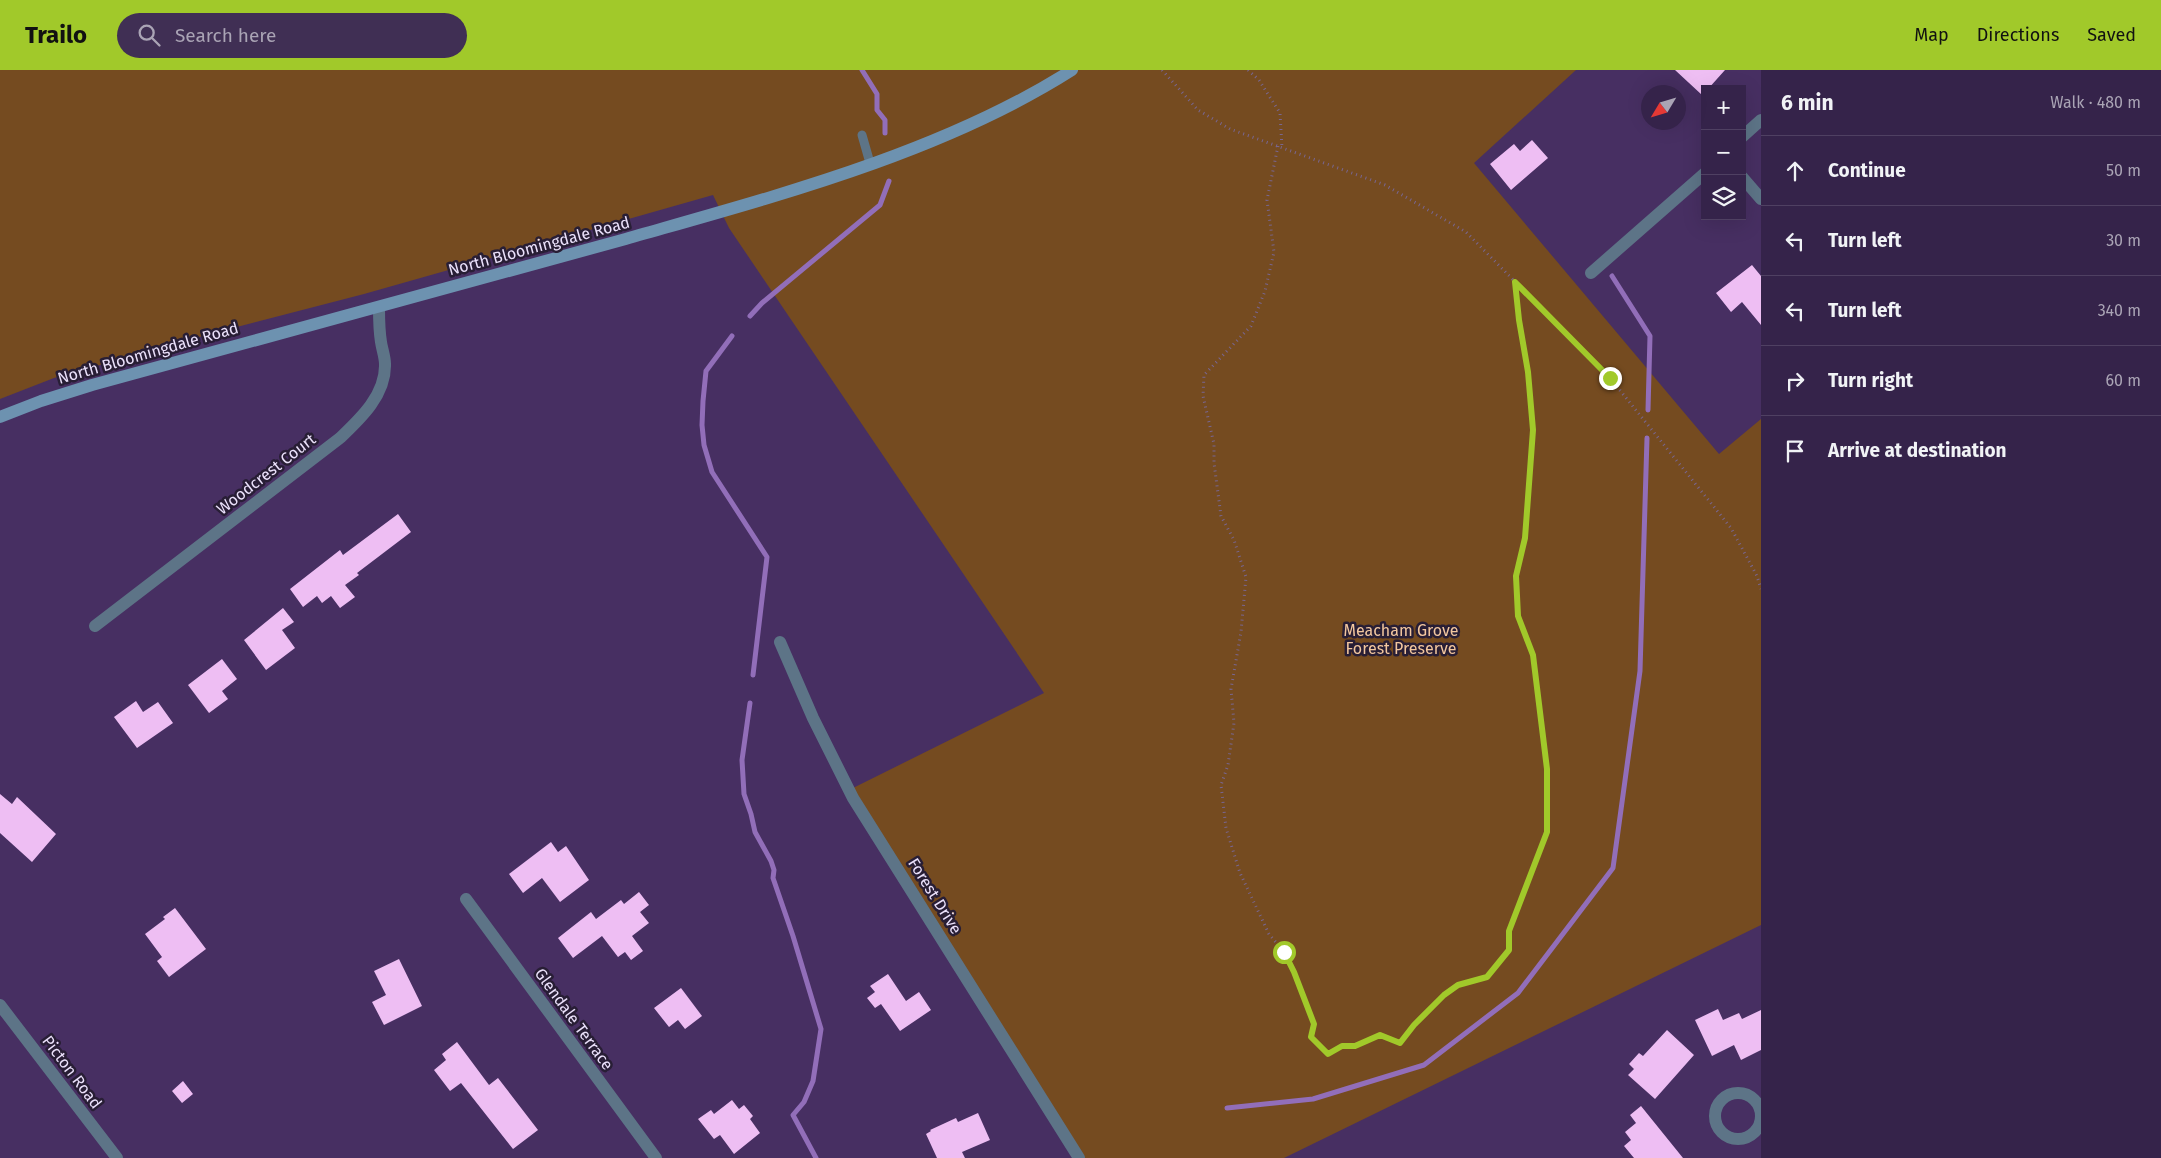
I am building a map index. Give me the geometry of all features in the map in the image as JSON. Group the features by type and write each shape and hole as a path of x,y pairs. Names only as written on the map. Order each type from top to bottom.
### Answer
{"main road":[{"name":"North Bloomingdale Road","path":"0,417 41,401 92,385 704,217 870,163 977,122 1072,70"}],"street":[{"path":"1746,133 1761,120"},
{"path":"1591,273 1703,175"},
{"path":"1746,182 1761,199"},
{"name":"Woodcrest Court","path":"95,626 332,444 357,422 374,402 381,384 385,365 380,340 379,307"},
{"name":"Forest Drive","path":"780,642 812,718 854,798 1079,1158"},
{"name":"Glendale Terrace","path":"466,899 656,1158"},
{"name":"Picton Road","path":"0,1005 117,1158"},
{"path":"1737,1092 1752,1097 1761,1110 1758,1135 1742,1139 1727,1136 1716,1125 1715,1110 1723,1097 1737,1092"}],"lane":[{"path":"862,135 870,163"}],"path":[{"path":"1248,70 1267,91 1280,113 1280,147 1267,200 1274,252 1265,291 1251,326 1204,376 1203,396 1214,444 1214,463 1221,516 1234,540 1246,577 1241,632 1232,689 1234,724 1228,766 1221,785 1226,828 1240,873 1269,934 1284,952 1294,972 1314,1024 1311,1037 1328,1054 1342,1046 1355,1046 1380,1035 1400,1043 1414,1025 1444,995 1458,985 1487,977 1509,950 1509,931 1547,832 1547,769 1533,655 1518,616 1517,606 1516,576 1525,538 1533,430 1528,372 1515,282"},
{"path":"1164,72 1198,110 1230,129 1385,185 1466,232 1610,378 1731,528 1757,576 1761,589"}],"green space":[{"name":"Meacham Grove Forest Preserve","path":"0,70 1576,70 1474,163 1719,454 1761,419 1761,925 1284,1158 1079,1158 849,790 1044,693 729,228 713,195 364,294 210,334 54,378 0,399"}],"building":[{"path":"1675,70 1725,70 1712,85 1701,85 1701,94"},
{"path":"1532,140 1548,158 1511,190 1490,164 1514,144 1520,151"},
{"path":"1752,265 1761,276 1761,325 1742,302 1731,312 1716,293"},
{"path":"398,514 411,532 357,573 359,575 345,585 355,597 340,608 331,596 322,603 317,596 303,607 290,589 340,550 343,555"},
{"path":"283,608 294,622 282,630 295,648 266,670 244,640"},
{"path":"222,659 237,679 222,691 228,699 209,713 188,685"},
{"path":"136,701 143,712 158,702 173,723 137,748 114,717"},
{"path":"0,794 12,804 17,797 56,834 32,862 0,833"},
{"path":"551,842 558,852 566,846 589,880 560,902 542,878 523,893 509,874"},
{"path":"639,892 649,905 640,912 649,923 632,936 643,951 631,960 625,952 618,957 602,936 573,958 558,938 591,912 596,919 621,900 624,904"},
{"path":"175,908 206,949 169,977 157,961 162,957 145,934 165,919 163,917"},
{"path":"399,959 422,1006 384,1025 372,1002 386,995 374,971"},
{"path":"888,974 906,1001 919,992 931,1010 900,1031 881,1004 875,1008 867,998 875,992 870,986"},
{"path":"681,988 702,1016 685,1029 678,1020 669,1027 654,1008"},
{"path":"1718,1009 1723,1020 1739,1013 1742,1019 1761,1010 1761,1050 1741,1060 1734,1045 1712,1056 1695,1020"},
{"path":"1667,1030 1694,1055 1655,1099 1628,1075 1634,1069 1629,1064 1639,1053 1643,1056"},
{"path":"457,1042 489,1085 498,1078 538,1130 513,1149 461,1083 450,1091 434,1070 446,1060 442,1054"},
{"path":"183,1081 193,1094 182,1103 172,1091"},
{"path":"732,1100 739,1109 744,1105 753,1116 750,1119 760,1133 734,1154 720,1135 714,1139 698,1119 711,1110 714,1114"},
{"path":"1641,1106 1683,1158 1634,1158 1624,1146 1631,1140 1625,1132 1636,1123 1630,1115"},
{"path":"978,1113 990,1140 962,1152 965,1158 937,1158 926,1134 930,1130 956,1118 958,1122"}],"waterway":[{"path":"862,70 877,94 877,110 885,120 885,133"},
{"path":"750,316 762,303 880,205 889,181"},
{"path":"1612,276 1650,336 1648,410"},
{"path":"732,336 706,371 702,425 704,445 712,472 767,557 753,675"},
{"path":"1227,1108 1313,1099 1424,1065 1518,993 1613,868 1640,671 1647,438"},
{"path":"750,703 742,760 744,794 755,832 774,870 773,878 821,1029 813,1081 804,1102 793,1115 816,1158"}],"route":[{"path":"1284,952 1294,972 1314,1024 1311,1037 1328,1054 1342,1046 1355,1046 1380,1035 1400,1043 1414,1025 1444,995 1458,985 1487,977 1509,950 1509,931 1547,832 1547,769 1533,655 1518,616 1516,576 1525,538 1533,430 1528,372 1515,282 1610,378"}]}
